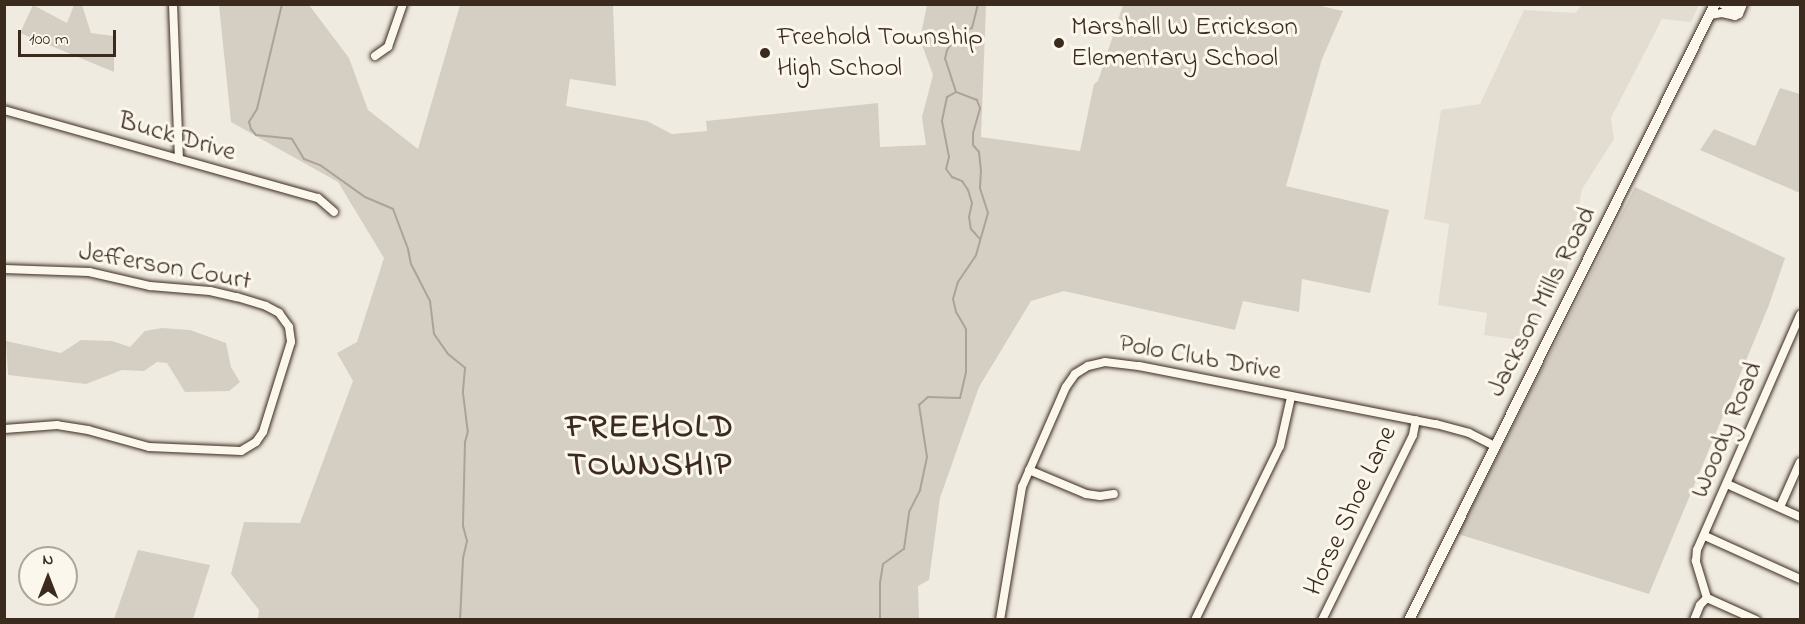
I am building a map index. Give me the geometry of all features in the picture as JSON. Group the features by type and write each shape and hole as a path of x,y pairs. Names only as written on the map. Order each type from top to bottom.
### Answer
{"main road":[{"name":"Jackson Mills Road","path":"1409,620 1715,4"}],"street":[{"path":"173,4 179,159"},
{"path":"375,56 388,47 403,4"},
{"path":"1722,4 1732,10 1742,4"},
{"path":"1710,15 1722,13 1735,16 1739,14 1742,4"},
{"name":"Buck Drive","path":"4,110 318,198 328,204 334,212"},
{"name":"Jefferson Court","path":"4,270 89,272 150,286 237,297 266,306 279,314 289,327 291,342 265,429 256,442 241,451 149,447 88,430 57,425 4,429"},
{"name":"Woody Road","path":"1707,598 1697,563 1697,550 1799,321"},
{"name":"Polo Club Drive","path":"1000,620 1018,500 1029,470 1069,381 1079,371 1096,363 1139,366 1416,420 1458,429 1496,446"},
{"name":"Polo Club Drive","path":"1195,620 1280,446 1291,397"},
{"name":"Horse Shoe Lane","path":"1323,620 1413,435 1416,420"},
{"path":"1780,507 1800,462"},
{"path":"1029,470 1086,494 1100,496 1114,494"},
{"path":"1727,484 1800,517"},
{"path":"1705,536 1800,579"},
{"path":"1694,620 1700,605 1707,598 1756,620"}],"shaded area":[{"path":"33,5 67,23 74,5 82,5 91,33 114,36 114,72 20,33"},
{"path":"219,5 309,5 349,58 368,110 418,149 460,5 613,5 616,86 570,79 566,106 647,121 672,134 707,131 706,121 878,103 880,147 926,145 922,117 933,75 920,39 927,5 986,5 981,137 1080,151 1094,84 1098,81 1123,5 1316,5 1343,11 1322,59 1286,186 1389,210 1370,293 1302,279 1299,312 1243,301 1235,330 1064,291 1031,301 979,387 940,498 929,580 918,586 919,619 258,619 259,610 231,574 244,522 300,523 353,381 337,353 357,342 384,258 338,182 231,122"},
{"path":"1581,5 1699,5 1691,22 1662,19 1611,118 1614,139 1582,189 1565,278 1563,280 1547,277 1538,321 1524,319 1520,340 1484,335 1487,313 1438,305 1449,224 1424,219 1441,110 1480,104 1524,10 1576,13"},
{"path":"1780,88 1800,94 1800,193 1700,150 1714,129 1755,146"},
{"path":"1635,187 1785,258 1769,305 1649,594 1458,534"},
{"path":"162,328 190,330 226,343 231,367 240,382 229,391 185,392 167,363 157,362 144,371 122,370 86,384 8,375 6,341 61,353 81,340 112,341 130,347 145,331"},
{"path":"138,550 210,565 193,619 114,619"}],"waterway":[{"path":"282,4 257,109 249,122 251,129 256,135 292,139 304,159 320,165 365,197 393,209 408,249 411,264 430,301 434,334 448,354 465,368 463,393 468,431 465,442 463,526 467,541 463,559 460,620"},
{"path":"956,92 945,59 947,50 960,33 972,28 978,4"},
{"path":"880,620 880,583 883,564 904,549 909,512 920,490 927,457 919,405 928,397 960,398 966,372 966,329 956,312 953,299 958,282 976,255 988,213 980,188 979,152 973,145 973,133 980,108 977,100 956,92 947,97 942,121 949,157 946,169 952,177 962,181 968,190 972,203 969,217 971,229 980,239"}],"place":[{"name":"Marshall W Errickson Elementary School","path":"1059,43"},
{"name":"Freehold Township High School","path":"765,53"}],"district":[{"name":"FREEHOLD TOWNSHIP","path":"650,448"}]}
